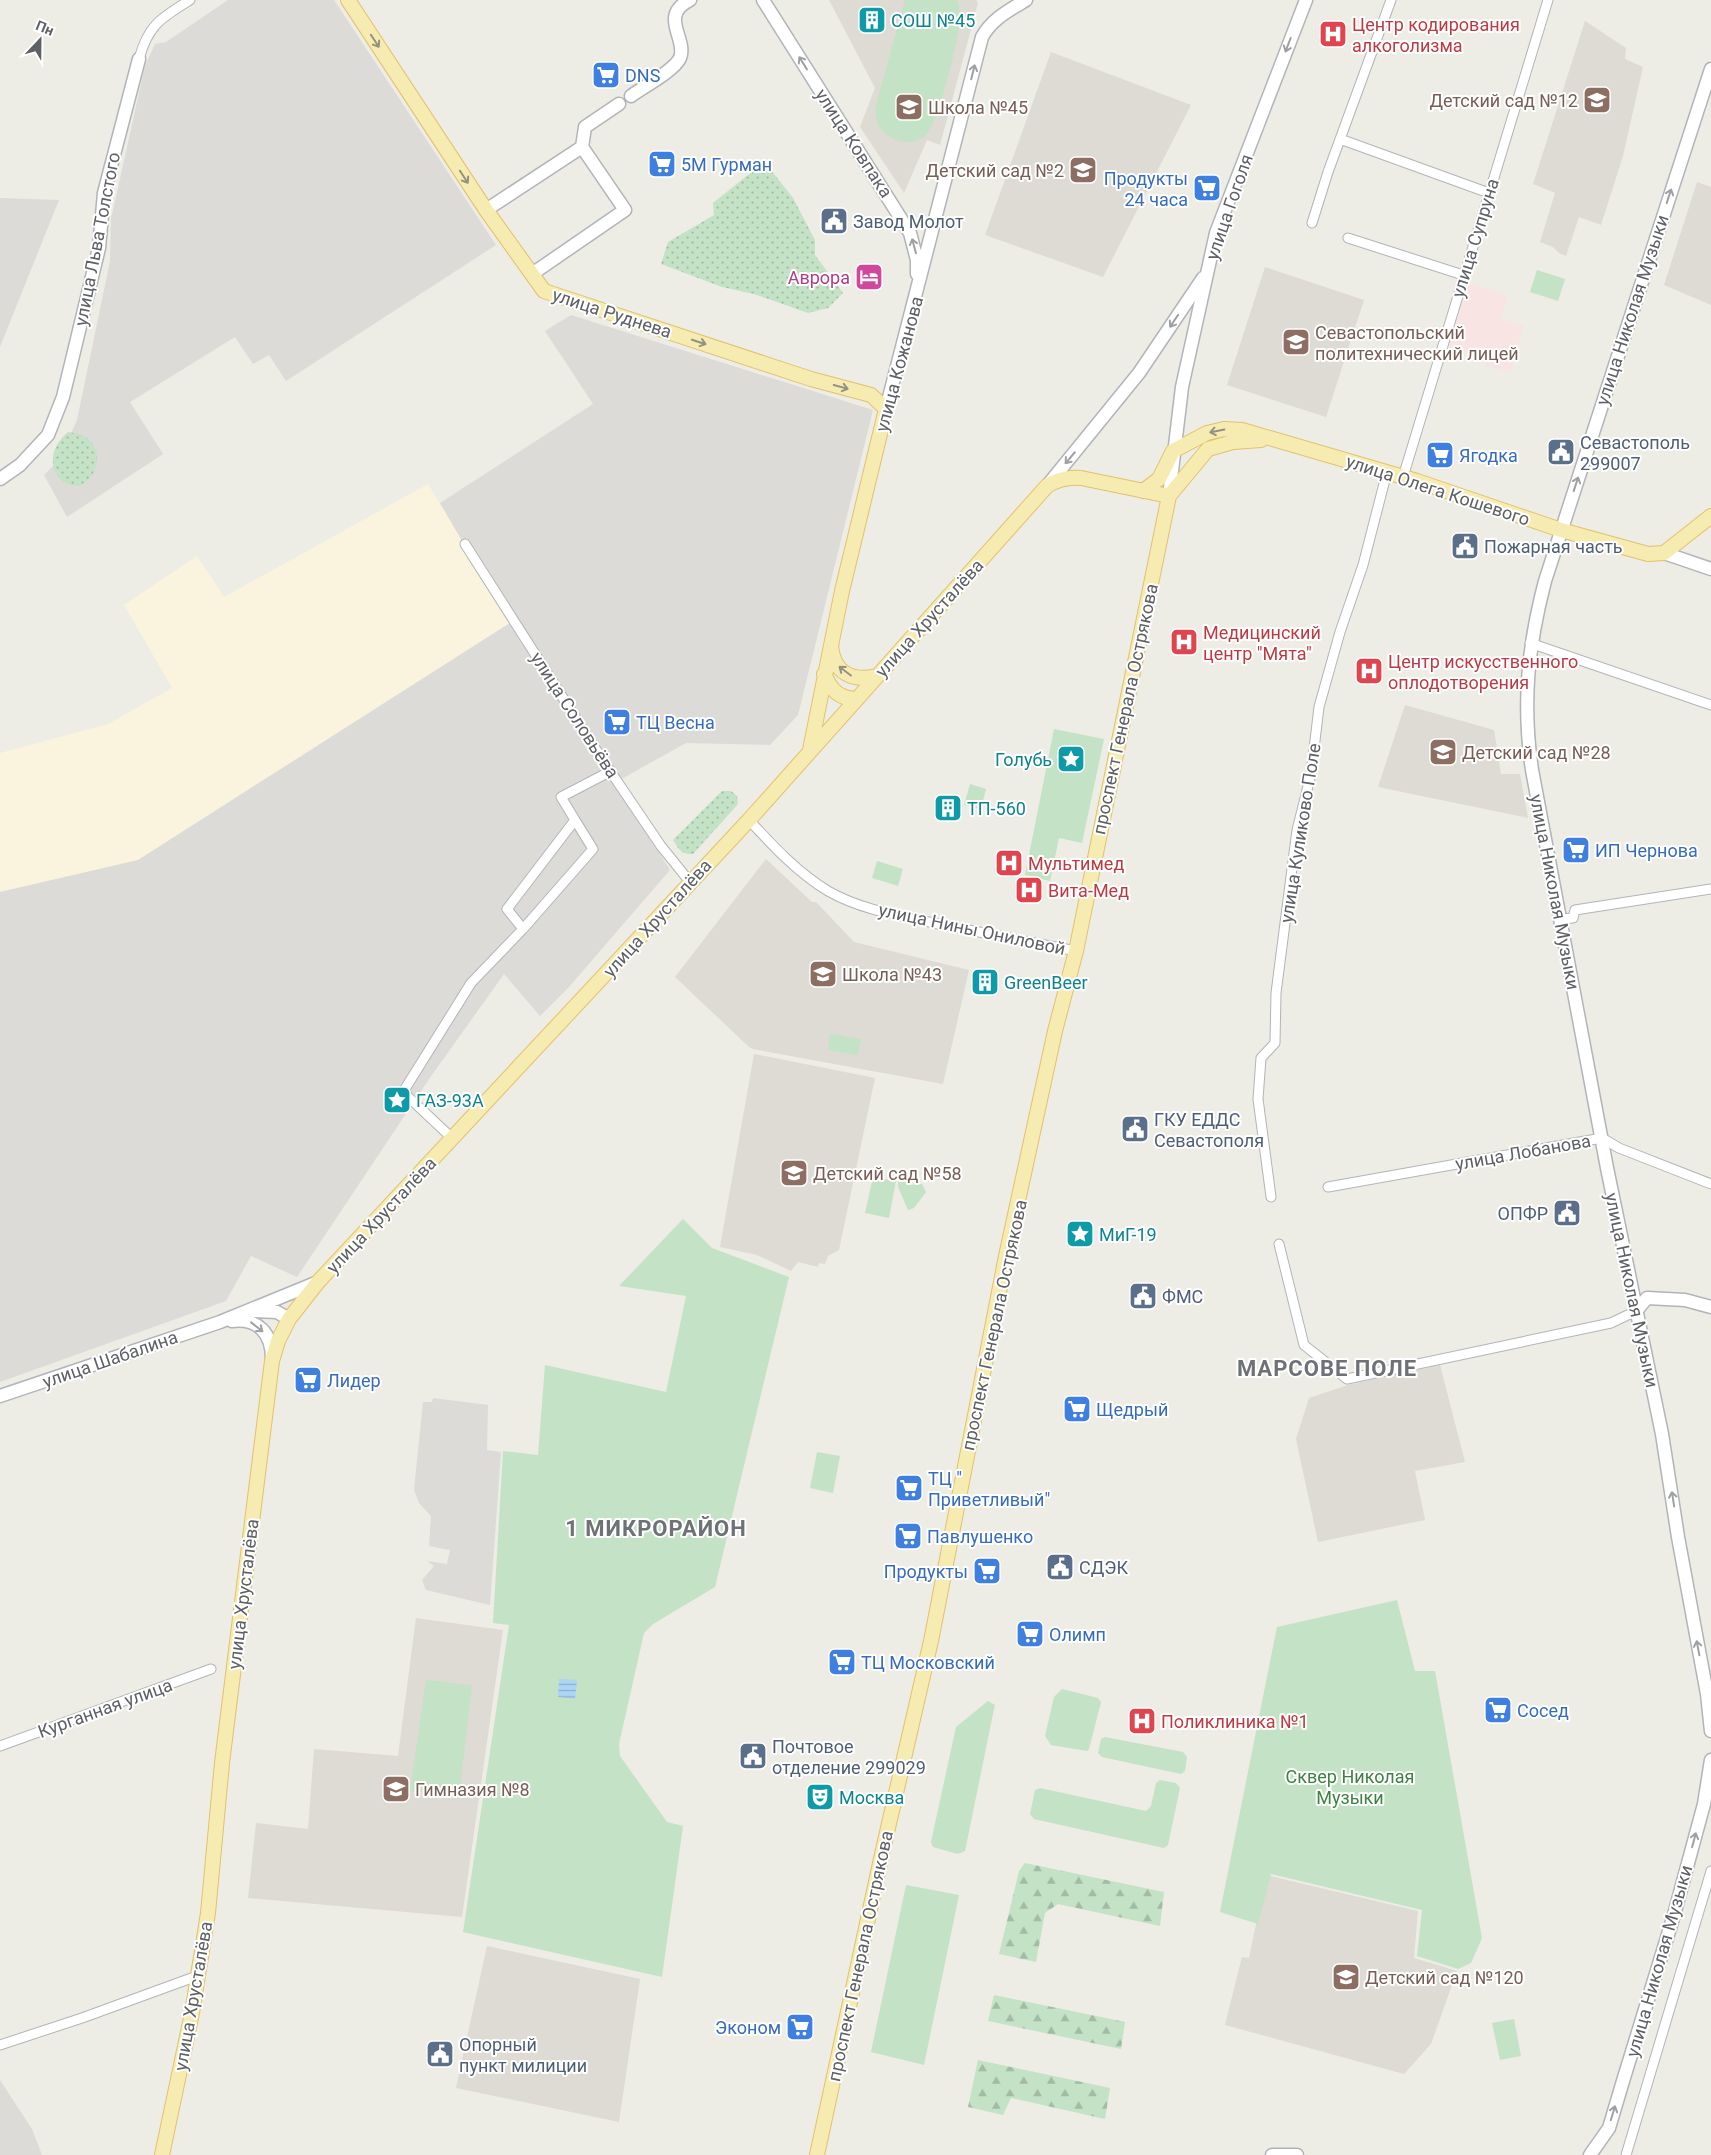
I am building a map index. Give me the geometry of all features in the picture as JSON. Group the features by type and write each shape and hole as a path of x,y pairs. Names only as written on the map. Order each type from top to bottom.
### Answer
{"main road":[{"name":"улица Руднева","path":"348,0 486,210 544,291 811,378 871,395 891,392"},
{"path":"631,96 676,64 681,56 674,20 678,10 690,0"},
{"name":"улица Ковпака","path":"763,0 910,233 917,260 917,294"},
{"name":"улица Кожанова","path":"810,750 831,642 886,409 982,37 988,26 996,18 1026,0"},
{"name":"улица Гоголя","path":"1169,496 1182,387 1216,233 1306,0"},
{"name":"улица Льва Толстого","path":"0,478 20,465 48,435 63,396 99,248 104,193 138,59"},
{"name":"улица Николая Музыки","path":"1711,69 1545,581 1530,643 1526,699 1527,739 1602,1138 1662,1434 1711,1723"},
{"path":"532,274 625,210 582,147 585,127 619,104"},
{"path":"486,210 582,147"},
{"name":"улица Хрусталёва","path":"162,2155 192,2013 208,1913 222,1763 272,1361 278,1340 289,1319 318,1282 632,948 690,882 749,820 1047,486 1139,373 1201,281 1208,264"},
{"name":"улица Руднева","path":"871,395 886,409"},
{"path":"1169,496 1208,449 1198,447 1191,442 1178,422"},
{"name":"улица Олега Кошевого","path":"1173,451 1207,433 1224,429 1242,430 1402,476 1561,530 1648,554 1664,553 1711,569"},
{"name":"улица Олега Кошевого","path":"1208,449 1233,442 1280,440"},
{"path":"1143,491 1159,479 1173,451"},
{"name":"улица Хрусталёва","path":"1047,486 1057,480 1069,477 1108,482 1169,496"},
{"name":"проспект Генерала Острякова","path":"818,2155 882,1854 931,1641 1006,1256 1055,1031 1076,951 1169,496"},
{"path":"1664,553 1711,516"},
{"path":"831,642 832,655 839,668 850,676 864,679 878,676"},
{"path":"824,674 828,685 836,694 847,699 857,699"},
{"name":"улица Шабалина","path":"0,1396 220,1322 318,1282"},
{"path":"1636,1311 1648,1298 1684,1300 1711,1307"},
{"name":"улица Шабалина","path":"249,1311 277,1312 289,1319"},
{"name":"улица Шабалина","path":"220,1322 245,1319 259,1326 270,1340 272,1361"},
{"name":"улица Николая Музыки","path":"1590,2155 1609,2128 1624,2081 1674,1915 1710,1779 1711,1760"},
{"path":"1272,2155 1297,2155"}],"street":[{"name":"улица Льва Толстого","path":"138,59 144,41 154,24 190,0"},
{"path":"1312,223 1340,139 1391,0"},
{"name":"улица Супруна","path":"1402,476 1548,0"},
{"path":"1340,139 1489,193"},
{"path":"1348,238 1463,275"},
{"name":"улица Куликово Поле","path":"1271,1197 1258,1099 1261,1058 1275,1043 1276,992 1297,830 1310,774 1319,707 1340,632 1363,565 1387,472"},
{"name":"улица Соловьёва","path":"466,544 611,771 661,846 690,882"},
{"path":"1530,643 1711,705"},
{"path":"453,1139 403,1092 471,983 523,929 594,849 561,797 611,771"},
{"path":"523,929 507,909 575,820"},
{"name":"улица Нины Ониловой","path":"749,820 770,843 809,878 830,892 899,916 1076,951"},
{"path":"1561,919 1573,918 1576,910 1711,889"},
{"name":"улица Лобанова","path":"1328,1187 1602,1138 1619,1148 1711,1184"},
{"path":"1279,1244 1304,1345 1347,1379 1611,1323 1636,1311"},
{"name":"Курганная улица","path":"0,1746 211,1669"},
{"path":"1626,2155 1711,1871"},
{"path":"0,2045 82,2018 197,1976"}],"shaded area":[{"path":"228,0 334,0 496,245 286,381 269,355 253,364 235,337 130,402 163,454 67,517 44,475 59,460 77,420 110,261 111,219 145,66 155,44 166,42"},
{"name":"Школа №45","path":"829,0 976,0 978,3 940,145 927,140 904,193 860,127 875,88"},
{"path":"1585,21 1626,48 1625,59 1643,67 1623,156 1601,225 1579,217 1566,256 1559,253 1553,247 1540,242 1555,193 1533,184"},
{"name":"Детский сад №2","path":"1051,52 1191,105 1103,277 985,235"},
{"path":"1697,182 1711,187 1711,305 1664,285"},
{"path":"0,198 59,200 0,347"},
{"name":"Севастопольский политехнический лицей","path":"1265,267 1364,300 1326,417 1227,385"},
{"path":"1468,283 1508,295 1501,319 1524,326 1510,373 1468,359 1470,352 1449,346"},
{"path":"571,315 873,410 798,715 770,745 686,743 614,783 670,870 569,987 540,1016 504,974 429,1079 297,1277 251,1256 226,1301 0,1382 0,892 138,860 510,623 440,503 593,404 545,331"},
{"path":"428,484 511,622 138,860 0,892 0,753 108,724 172,688 124,605 197,556 224,597"},
{"name":"Детский сад №28","path":"1405,705 1494,730 1501,774 1520,774 1528,818 1378,787"},
{"name":"Школа №43","path":"766,859 812,902 816,902 854,942 969,970 943,1084 753,1049 675,977"},
{"name":"Детский сад №58","path":"754,1054 875,1078 839,1250 828,1256 825,1264 819,1263 818,1267 798,1262 791,1271 757,1255 720,1247"},
{"path":"1440,1365 1465,1462 1415,1471 1425,1520 1318,1542 1296,1439 1309,1398 1348,1385"},
{"path":"433,1398 488,1405 487,1450 501,1452 490,1605 426,1590 422,1580 434,1566 427,1561 447,1564 450,1550 429,1546 431,1516 419,1503 414,1490 423,1402 432,1402"},
{"name":"Гимназия №8","path":"416,1618 503,1630 462,1917 248,1898 256,1823 308,1829 314,1749 398,1756"},
{"name":"Детский сад №120","path":"1266,1875 1418,1911 1414,1958 1457,1971 1431,2044 1404,2074 1225,2025 1242,1957 1249,1958"},
{"path":"487,1946 640,1979 619,2122 456,2088"},
{"path":"0,2080 32,2129 42,2155 0,2155"}],"green space":[{"path":"905,0 957,0 960,11 960,23 947,82 936,115 931,127 923,138 906,142 894,139 882,130 878,123 875,109"},
{"path":"758,167 770,169 793,198 815,240 815,255 843,293 828,308 808,313 754,294 722,287 661,264 668,242 714,215 713,203"},
{"path":"1537,270 1565,279 1558,301 1530,292"},
{"path":"68,432 88,438 97,456 96,466 92,475 84,483 75,486 66,483 59,477 54,468 53,457 57,445"},
{"path":"1054,729 1104,739 1082,843 1059,838 1050,881 1025,875"},
{"path":"970,784 986,789 981,809 964,805"},
{"path":"722,791 731,791 737,796 738,804 693,854 683,852 673,840"},
{"path":"877,861 903,869 898,886 872,878"},
{"path":"830,1034 861,1039 858,1055 828,1050"},
{"path":"873,1177 896,1181 889,1218 865,1213"},
{"path":"905,1180 908,1185 922,1184 926,1192 914,1208 908,1210 898,1187 898,1182"},
{"path":"683,1219 712,1248 789,1277 715,1587 653,1624 644,1633 619,1744 620,1756 667,1822 683,1826 662,1977 463,1932 509,1625 493,1623 503,1451 538,1455 545,1365 666,1392 686,1296 619,1286"},
{"path":"817,1452 840,1456 833,1493 810,1488"},
{"name":"Сквер Николая Музыки","path":"1397,1600 1415,1671 1435,1671 1482,1938 1471,1963 1458,1969 1417,1956 1422,1910 1271,1874 1258,1924 1220,1912 1277,1627"},
{"path":"426,1680 472,1685 459,1798 410,1791"},
{"path":"1062,1689 1098,1698 1101,1702 1087,1751 1051,1745 1045,1736 1054,1697"},
{"path":"988,1701 995,1705 965,1851 958,1854 933,1847 931,1842 956,1727"},
{"path":"1105,1737 1183,1752 1187,1757 1185,1771 1181,1774 1102,1757 1098,1753 1101,1739"},
{"path":"1160,1780 1176,1783 1180,1788 1168,1845 1164,1848 1034,1819 1030,1814 1035,1790 1040,1788 1146,1811 1151,1806 1156,1783"},
{"path":"1025,1863 1164,1892 1160,1926 1058,1904 1045,1913 1036,1962 999,1954 1019,1871"},
{"path":"906,1885 959,1895 924,2065 871,2052"},
{"path":"994,1995 1125,2022 1121,2049 988,2021"},
{"path":"1514,2019 1521,2056 1500,2060 1492,2023"},
{"path":"978,2060 1110,2088 1105,2119 1011,2098 1003,2115 968,2107"}],"water":[{"path":"559,1679 577,1680 575,1699 558,1697"}],"place":[{"name":"СОШ №45","path":"872,20"},
{"name":"Центр кодирования алкоголизма","path":"1333,34"},
{"name":"DNS","path":"606,75"},
{"name":"Детский сад №12","path":"1597,100"},
{"name":"Школа №45","path":"909,107"},
{"name":"5М Гурман","path":"662,164"},
{"name":"Детский сад №2","path":"1083,170"},
{"name":"Продукты 24 часа","path":"1207,188"},
{"name":"Завод Молот","path":"834,221"},
{"name":"Аврора","path":"869,277"},
{"name":"Севастопольский политехнический лицей","path":"1296,342"},
{"name":"Севастополь 299007","path":"1561,452"},
{"name":"Ягодка","path":"1440,455"},
{"name":"Пожарная часть","path":"1465,546"},
{"name":"Медицинский центр \"Мята\"","path":"1184,642"},
{"name":"Центр искусственного оплодотворения","path":"1369,671"},
{"name":"ТЦ Весна","path":"617,722"},
{"name":"Детский сад №28","path":"1443,752"},
{"name":"Голубь","path":"1071,759"},
{"name":"ТП-560","path":"948,808"},
{"name":"ИП Чернова","path":"1576,850"},
{"name":"Мультимед","path":"1009,863"},
{"name":"Вита-Мед","path":"1029,890"},
{"name":"Школа №43","path":"823,974"},
{"name":"GreenBeer","path":"985,982"},
{"name":"ГАЗ-93А","path":"397,1100"},
{"name":"ГКУ ЕДДС Севастополя","path":"1135,1129"},
{"name":"Детский сад №58","path":"794,1173"},
{"name":"ОПФР","path":"1567,1213"},
{"name":"МиГ-19","path":"1080,1234"},
{"name":"ФМС","path":"1143,1296"},
{"name":"Лидер","path":"308,1380"},
{"name":"Щедрый","path":"1077,1409"},
{"name":"ТЦ \" Приветливый\"","path":"909,1488"},
{"name":"Павлушенко","path":"908,1536"},
{"name":"СДЭК","path":"1060,1567"},
{"name":"Продукты","path":"987,1571"},
{"name":"Олимп","path":"1030,1634"},
{"name":"ТЦ Московский","path":"842,1662"},
{"name":"Сосед","path":"1498,1710"},
{"name":"Поликлиника №1","path":"1142,1721"},
{"name":"Почтовое отделение 299029","path":"753,1756"},
{"name":"Гимназия №8","path":"396,1789"},
{"name":"Москва","path":"820,1797"},
{"name":"Детский сад №120","path":"1346,1977"},
{"name":"Эконом","path":"800,2027"},
{"name":"Опорный пункт милиции","path":"440,2054"}],"district":[{"name":"МАРСОВЕ ПОЛЕ","path":"1327,1368"},
{"name":"1 МИКРОРАЙОН","path":"656,1528"}]}
